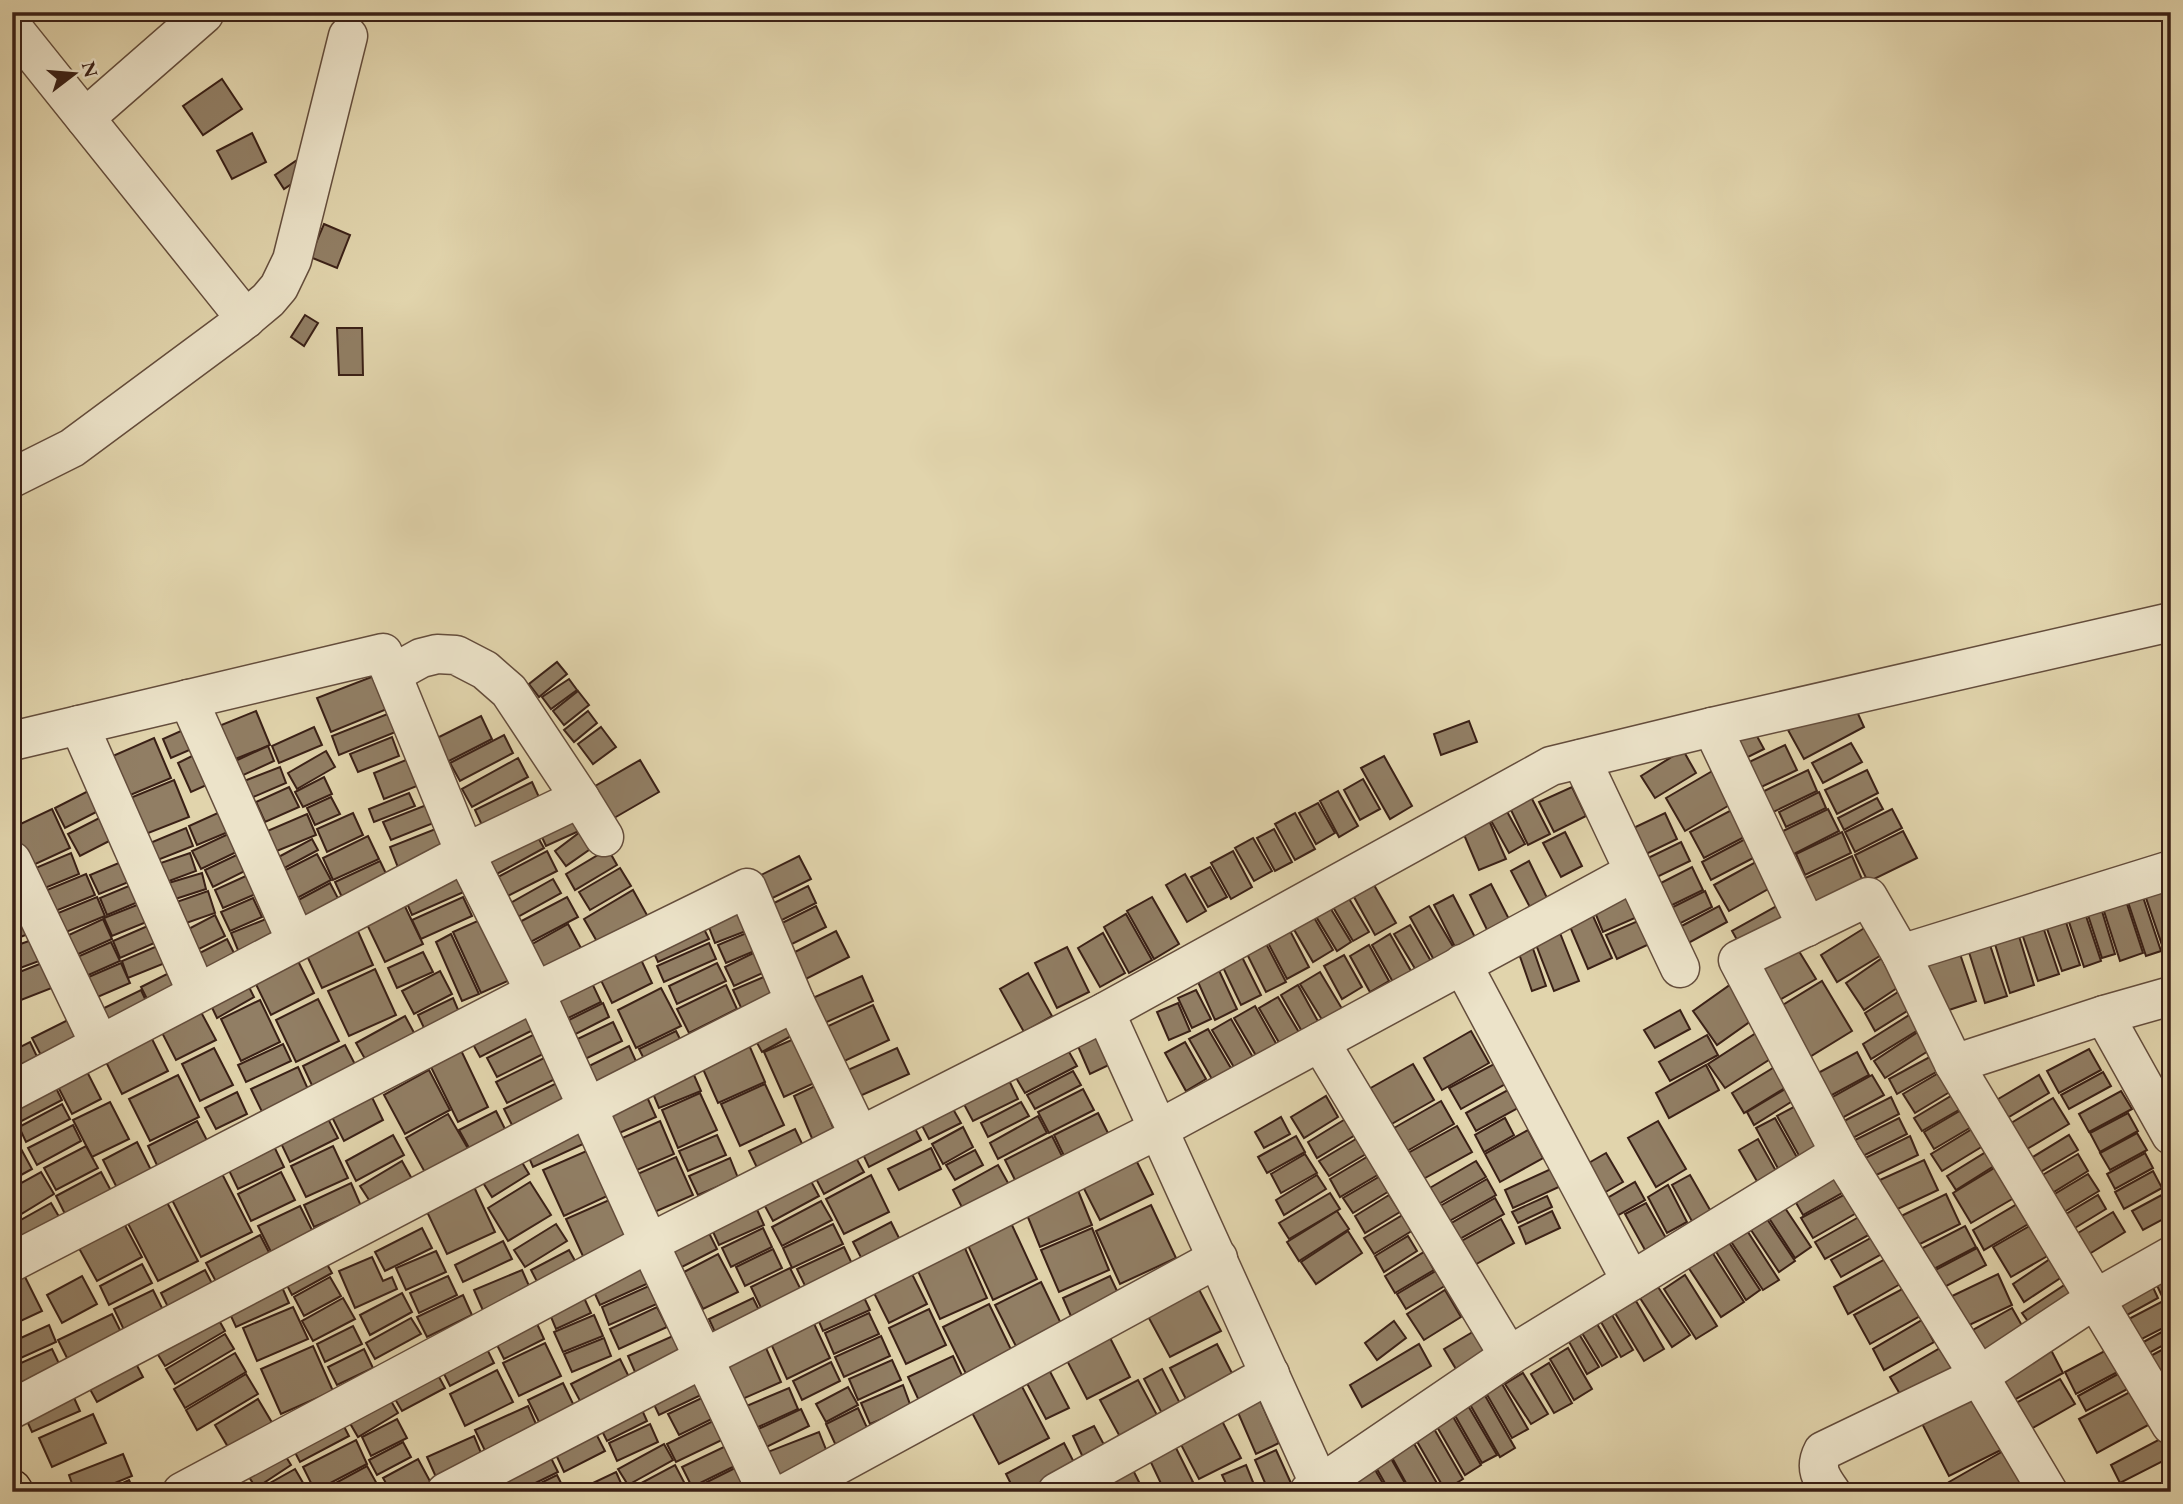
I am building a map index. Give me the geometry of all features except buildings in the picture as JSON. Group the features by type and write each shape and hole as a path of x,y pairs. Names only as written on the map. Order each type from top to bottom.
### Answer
{"street":[{"path":"85,118 204,14"},
{"path":"12,27 246,318"},
{"path":"12,478 72,447 246,318 279,287 292,260 348,36"},
{"path":"182,1492 649,1243 1105,1012 1551,766 2171,622"},
{"path":"12,741 383,653 465,853 535,992 649,1243 767,1492"},
{"path":"392,674 421,658 437,654 456,655 474,663 509,691 604,837"},
{"path":"188,699 296,941"},
{"path":"79,725 197,993"},
{"path":"1712,727 1807,927"},
{"path":"1581,759 1680,968"},
{"path":"12,1091 465,853 580,798"},
{"path":"12,861 100,1045"},
{"path":"1900,954 2171,870"},
{"path":"446,1492 704,1358 1159,1129 1634,872"},
{"path":"12,1262 535,992 747,888 796,1002 859,1135"},
{"path":"2048,1492 1840,1153 1738,960 1868,897 1900,954 1954,1064 2171,1425"},
{"path":"1462,964 1631,1281"},
{"path":"1954,1064 2171,996"},
{"path":"12,1409 588,1107 796,1002"},
{"path":"1105,1012 1270,1374 1318,1490 1509,1356 1840,1153"},
{"path":"2104,1015 2171,1135"},
{"path":"1320,1042 1509,1356"},
{"path":"1830,1492 1819,1474 1818,1460 1823,1451 1979,1376 2095,1299 2171,1256"},
{"path":"788,1492 1217,1258"},
{"path":"1057,1492 1270,1374"}]}
